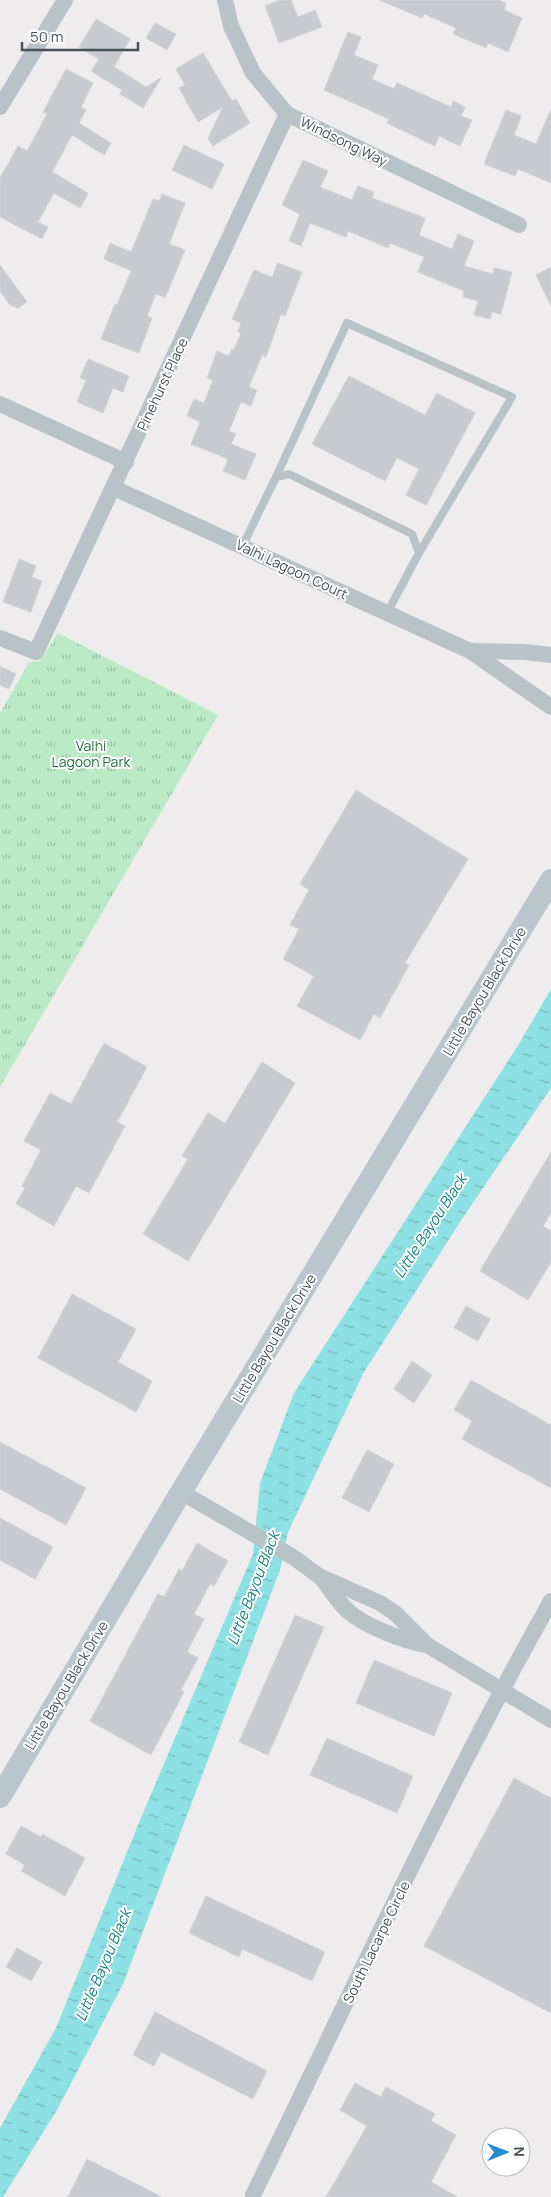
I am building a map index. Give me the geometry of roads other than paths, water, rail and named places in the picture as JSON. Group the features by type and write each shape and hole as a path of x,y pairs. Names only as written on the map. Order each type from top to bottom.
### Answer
{"main road":[{"name":"Little Bayou Black Drive","path":"0,1797 181,1492 551,880"}],"street":[{"path":"0,107 65,0"},
{"name":"Windsong Way","path":"225,0 231,26 254,73 287,114 519,225"},
{"name":"Pinehurst Place","path":"0,638 36,652 287,114"},
{"path":"0,404 126,462"},
{"name":"Valhi Lagoon Court","path":"114,488 470,651 551,707"},
{"name":"Valhi Lagoon Court","path":"470,651 525,652 551,655"},
{"path":"181,1492 293,1558 319,1576 348,1587 388,1608 402,1619 427,1645 551,1720"},
{"path":"319,1576 348,1611 385,1633 427,1645"},
{"name":"South Lacarpe Circle","path":"254,2195 451,1788 501,1690 551,1601"}],"lane":[{"path":"242,547 347,323 512,397 419,553 387,613"},
{"path":"276,477 288,474 412,534 419,553"}],"water":[{"name":"Little Bayou Black","path":"551,989 551,1088 464,1216 364,1372 288,1532 280,1570 123,1984 57,2110 3,2197 0,2197 0,2128 56,2028 138,1825 253,1554 260,1483 294,1393 519,1044"}],"park label":[{"name":"Valhi Lagoon Park","path":"91,754"}]}
